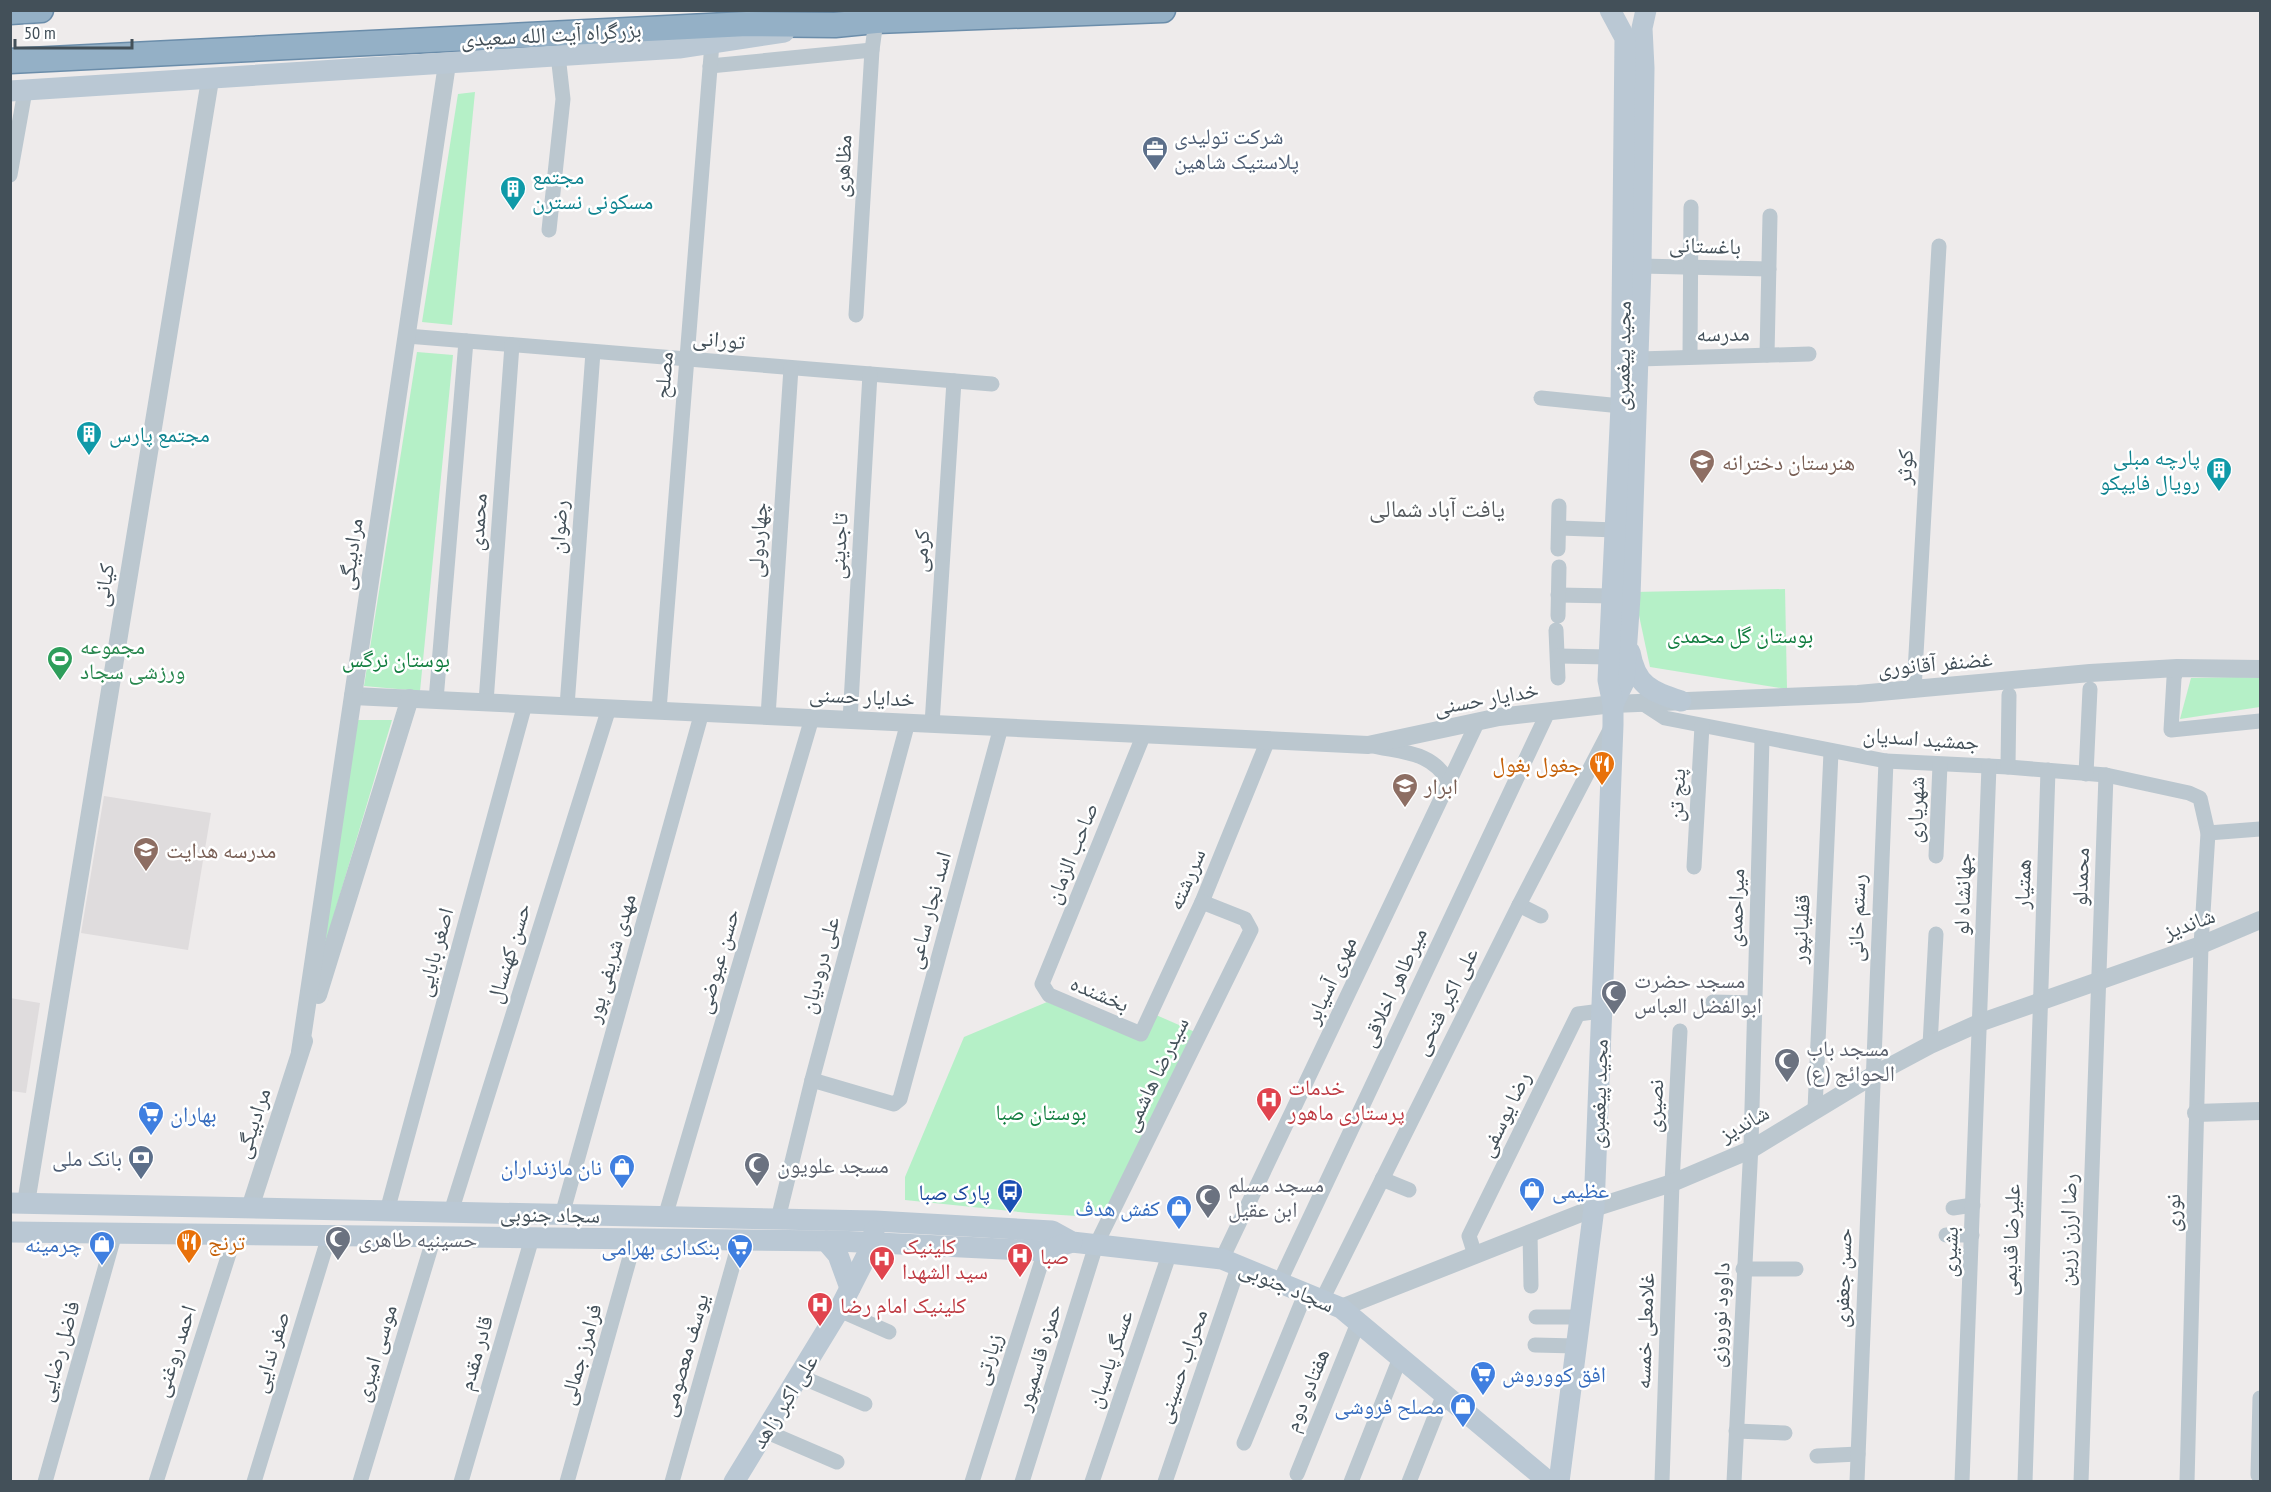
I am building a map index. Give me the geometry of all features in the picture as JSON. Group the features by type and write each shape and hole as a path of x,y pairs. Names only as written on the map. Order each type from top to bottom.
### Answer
{"highway":[{"path":"10,12 41,10"},
{"name":"بزرگراه آیت الله سعیدی","path":"10,61 747,24 835,25 876,21 1163,10"}],"main road":[{"name":"مجید پیغمبری","path":"1560,1482 1593,1208 1613,715 1608,680 1621,406 1630,359 1641,266 1644,68 1634,37 1610,10"},
{"path":"1634,37 1646,10"},
{"path":"18,91 447,64 712,43 835,25"},
{"name":"مجید پیغمبری","path":"1613,715 1624,682 1627,635 1634,37"},
{"path":"1627,635 1637,676 1649,690 1681,701"},
{"name":"سجاد جنوبی","path":"18,1203 875,1221 1049,1241"},
{"path":"235,1234 250,1208"},
{"path":"329,1236 331,1210"},
{"path":"532,1238 534,1214"},
{"path":"873,1243 875,1221"},
{"name":"سجاد جنوبی","path":"10,1232 873,1243 1049,1241 1170,1252 1231,1262 1323,1300 1358,1323 1549,1482"},
{"path":"826,1241 838,1255 850,1288"},
{"name":"علی اکبر زاهد","path":"734,1482 839,1310 873,1243"},
{"path":"1522,1460 1529,1482"}],"street":[{"name":"مظاهری","path":"856,315 872,50 876,21"},
{"name":"مصلح","path":"659,710 712,43"},
{"path":"710,66 872,50"},
{"path":"549,230 563,99 558,55"},
{"name":"مرادبیگی","path":"300,1052 447,64"},
{"name":"کیانی","path":"18,1203 210,80"},
{"path":"10,175 18,91"},
{"path":"1690,356 1691,207"},
{"path":"1767,355 1770,216"},
{"name":"کوثر","path":"1914,690 1939,246"},
{"name":"باغستانی","path":"1641,266 1769,269"},
{"name":"تورانی","path":"407,336 992,384"},
{"path":"436,700 466,341"},
{"name":"محمدی","path":"486,702 512,345"},
{"name":"رضوان","path":"567,706 593,352"},
{"name":"مدرسه","path":"1630,359 1809,354"},
{"name":"چهاردولی","path":"768,716 791,368"},
{"name":"تاجدینی","path":"850,720 870,374"},
{"name":"کرمی","path":"932,724 954,381"},
{"path":"1541,398 1621,406"},
{"path":"1558,549 1559,506"},
{"path":"1560,528 1616,530"},
{"path":"1558,678 1559,567"},
{"path":"1558,595 1613,596"},
{"path":"1558,656 1609,657"},
{"path":"2177,668 2174,678 2171,730 2260,721"},
{"name":"غضنفر آقانوری","path":"1613,715 1642,703 1914,690 2090,673 2177,668 2260,669"},
{"path":"2086,774 2090,689"},
{"path":"2008,767 2009,695"},
{"name":"خدایار حسنی","path":"353,696 1368,745 1432,760 1442,768 1449,782"},
{"name":"مرادبیگی","path":"250,1208 410,698"},
{"name":"جمشید اسدیان","path":"1642,703 1665,718 1831,752 1886,761 2008,767 2106,776 2189,793 2200,798"},
{"name":"اصغر بابایی","path":"387,1211 525,704"},
{"name":"حسن کهنسال","path":"452,1212 609,708"},
{"name":"مهدی شریفی پور","path":"562,1215 702,712"},
{"name":"خدایار حسنی","path":"1368,745 1478,721 1548,712 1613,715"},
{"name":"میرطاهر اخلاقی","path":"1280,1281 1548,712"},
{"name":"علی اکبر فتحی","path":"1244,1443 1323,1300 1613,715"},
{"name":"حسن عیوضی","path":"665,1217 812,718"},
{"name":"مهری آسیابر","path":"1231,1262 1478,721"},
{"name":"علی درودیان","path":"778,1219 812,1080 908,722"},
{"name":"پنج تن","path":"1695,867 1702,726"},
{"name":"اسد نجار ساعی","path":"812,1080 897,1103 1001,727"},
{"name":"صاحب الزمان","path":"1044,989 1042,984 1144,734"},
{"name":"میراحمدی","path":"1750,1150 1762,739"},
{"name":"سررشته","path":"1141,1034 1202,902 1268,740"},
{"name":"قفلیانپور","path":"1815,1109 1831,752"},
{"name":"رستم خانی","path":"1872,1076 1886,761"},
{"name":"شهریاری","path":"1936,856 1940,765"},
{"name":"جهانشاه لو","path":"1979,1023 1989,766"},
{"name":"همتیار","path":"2041,1000 2048,770"},
{"name":"محمدلو","path":"2098,980 2106,776"},
{"name":"نوری","path":"2187,1482 2200,945 2208,833 2200,798"},
{"path":"2208,833 2260,829"},
{"name":"سیدرضا هاشمی","path":"1096,1245 1251,930 1250,923 1202,902"},
{"path":"1519,905 1541,916"},
{"name":"شاندیز","path":"1323,1300 1475,1255 1593,1208 1672,1183 1750,1150 1872,1076 1930,1045 1979,1023 2200,945 2260,920"},
{"path":"1930,1045 1936,933"},
{"name":"رضا ارزن زرین","path":"2081,1482 2098,980"},
{"name":"بخشنده","path":"1044,989 1049,995 1141,1034"},
{"name":"علیرضا قدیمی","path":"2025,1482 2041,1000"},
{"path":"1713,1002 1755,1003"},
{"name":"رضا یوسفی","path":"1475,1255 1469,1236 1578,1014 1601,1011"},
{"name":"بشیری","path":"1962,1482 1979,1023"},
{"name":"نصیری","path":"1672,1183 1680,1031"},
{"name":"حسن جعفری","path":"1857,1482 1872,1076"},
{"path":"2196,1113 2260,1110"},
{"name":"داوود نوروزی","path":"1734,1482 1750,1150"},
{"path":"1382,1179 1409,1190"},
{"name":"غلامعلی خمسه","path":"1662,1482 1672,1183"},
{"path":"1953,1208 1973,1205"},
{"name":"فاضل رضایی","path":"45,1482 115,1233"},
{"path":"1530,1233 1531,1286"},
{"name":"احمد روغنی","path":"156,1482 235,1234"},
{"path":"1946,1235 1972,1235"},
{"name":"صفر ندایی","path":"254,1482 329,1236"},
{"name":"موسی امیری","path":"360,1482 434,1237"},
{"name":"قادر مقدم","path":"461,1482 532,1238"},
{"name":"فرامرز جمالی","path":"567,1482 635,1239"},
{"name":"یوسف معصومی","path":"672,1482 740,1240"},
{"name":"زیارتی","path":"972,1482 1049,1241"},
{"name":"حمزه قاسمپور","path":"1022,1482 1096,1245"},
{"name":"عسگر پاسبان","path":"1092,1482 1170,1252"},
{"name":"محراب حسینی","path":"1165,1482 1231,1262"},
{"path":"1743,1269 1796,1269"},
{"path":"839,1310 889,1332"},
{"path":"1536,1317 1580,1317"},
{"name":"هفتادو دوم","path":"1296,1474 1358,1323"},
{"path":"1535,1345 1576,1346"},
{"path":"1351,1482 1400,1358"},
{"path":"799,1376 865,1404"},
{"path":"1409,1482 1444,1394"},
{"path":"2259,1477 2260,1398"},
{"path":"765,1431 837,1462"},
{"path":"1736,1431 1785,1433"},
{"path":"1817,1456 1858,1454"}],"shaded area":[{"name":"مدرسه هدایت","path":"104,796 211,813 188,950 81,933"},
{"path":"10,998 40,1003 26,1093 11,1091"}],"green space":[{"path":"475,92 452,325 422,322 458,94"},
{"name":"بوستان نرگس","path":"417,352 453,355 420,691 364,686"},
{"name":"بوستان گل محمدی","path":"1785,589 1787,689 1650,667 1634,592"},
{"path":"2191,678 2260,678 2260,707 2180,719"},
{"name":"بوستان نرگس","path":"355,720 392,720 319,965"},
{"name":"بوستان صبا","path":"1047,1002 1134,1036 1147,1011 1195,1032 1107,1208 1093,1217 905,1200 905,1177 964,1037"}],"place":[{"name":"شرکت تولیدی پلاستیک شاهین","path":"1155,172"},
{"name":"مجتمع مسکونی نسترن","path":"513,212"},
{"name":"مجتمع پارس","path":"89,457"},
{"name":"هنرستان دخترانه","path":"1702,485"},
{"name":"پارچه مبلی رویال فایپکو","path":"2219,493"},
{"name":"مجموعه ورزشی سجاد","path":"60,682"},
{"name":"جغول بغول","path":"1602,787"},
{"name":"ابرار","path":"1405,809"},
{"name":"مدرسه هدایت","path":"146,873"},
{"name":"مسجد حضرت ابوالفضل العباس","path":"1614,1016"},
{"name":"مسجد باب الحوائج (ع)","path":"1787,1084"},
{"name":"خدمات پرستاری ماهور","path":"1269,1123"},
{"name":"بهاران","path":"151,1137"},
{"name":"بانک ملی","path":"141,1181"},
{"name":"مسجد علویون","path":"757,1188"},
{"name":"نان مازنداران","path":"622,1190"},
{"name":"عظیمی","path":"1532,1213"},
{"name":"پارک صبا","path":"1010,1215"},
{"name":"مسجد مسلم ابن عقیل","path":"1208,1220"},
{"name":"کفش هدف","path":"1179,1231"},
{"name":"حسینیه طاهری","path":"338,1262"},
{"name":"ترنج","path":"189,1265"},
{"name":"چرمینه","path":"102,1267"},
{"name":"بنکداری بهرامی","path":"740,1270"},
{"name":"صبا","path":"1020,1279"},
{"name":"کلینیک سید الشهدا","path":"882,1282"},
{"name":"کلینیک امام رضا","path":"820,1328"},
{"name":"افق کووروش","path":"1483,1397"},
{"name":"مصلح فروشی","path":"1463,1429"}],"district":[{"name":"یافت آباد شمالی","path":"1437,508"}]}
